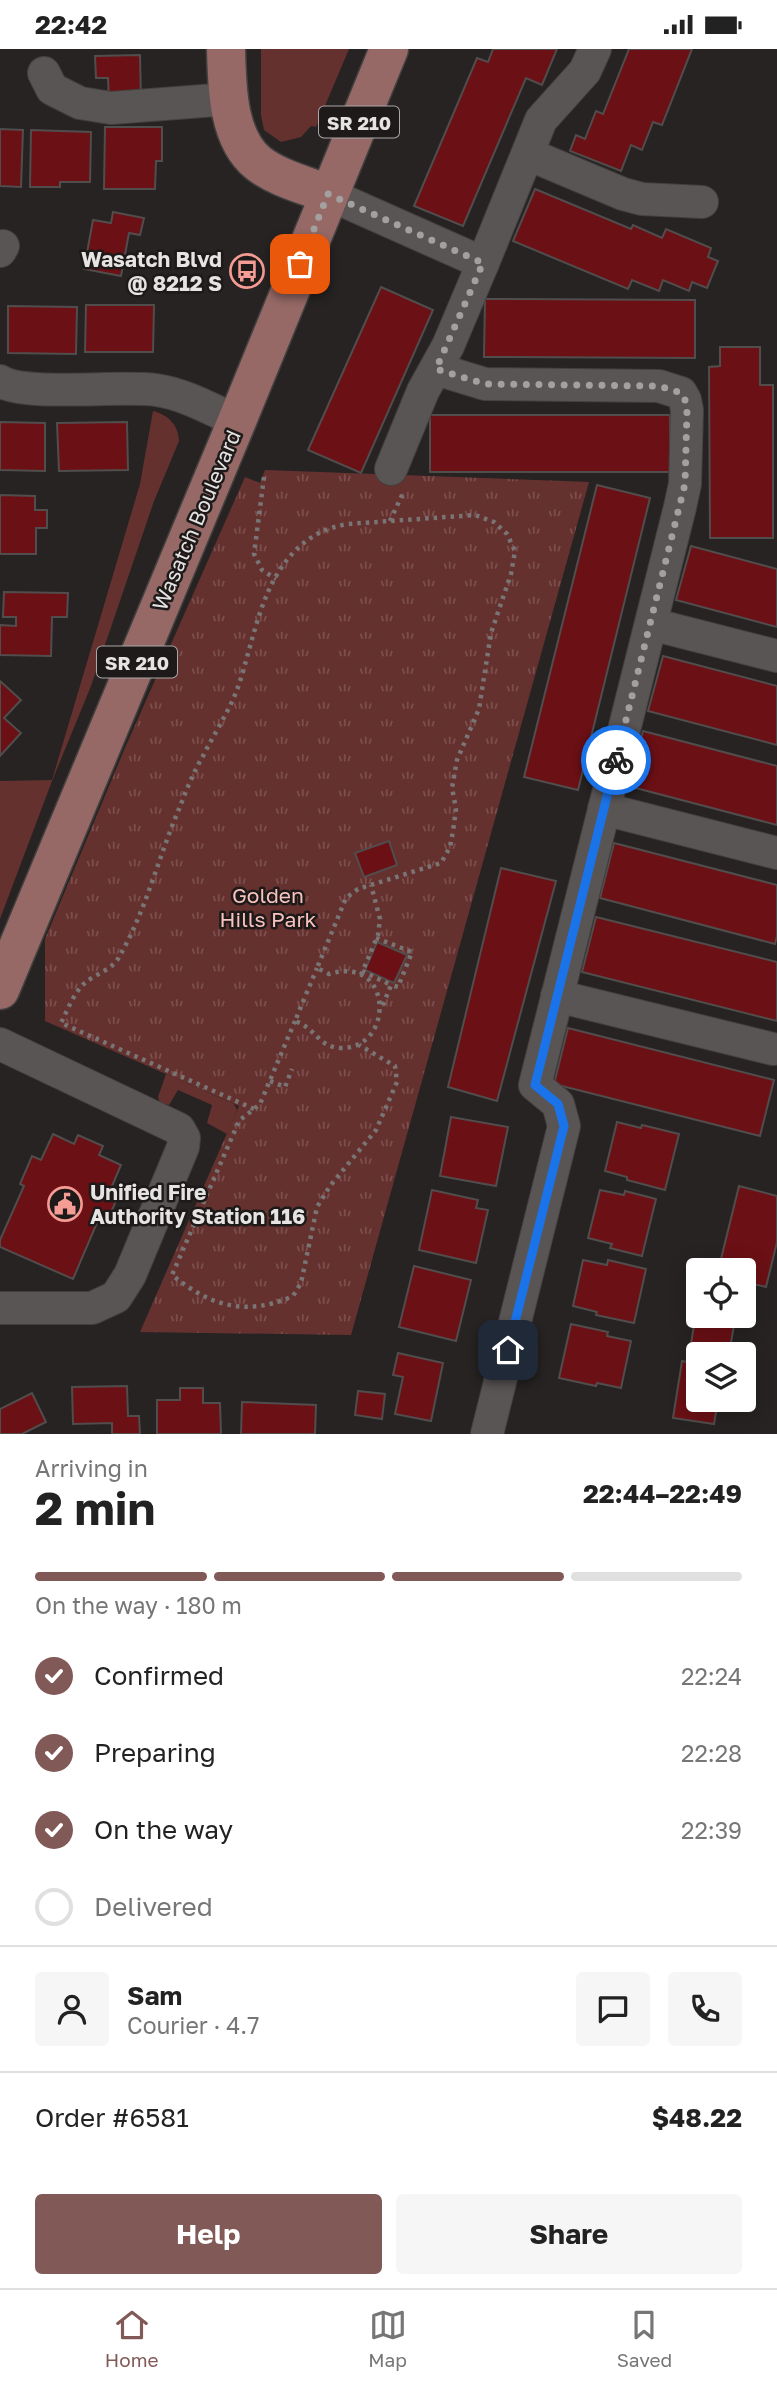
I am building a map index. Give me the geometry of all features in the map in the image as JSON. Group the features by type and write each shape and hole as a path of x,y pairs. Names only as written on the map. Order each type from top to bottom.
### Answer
{"main road":[{"path":"226,49 229,99 243,148 258,163 283,177 328,194"},
{"name":"Wasatch Boulevard","path":"0,990 389,49"}],"street":[{"path":"400,475 423,391 436,369 483,263 541,120 585,71 595,49"},
{"path":"44,73 52,89 80,103 111,108 229,99"},
{"path":"528,153 623,194 642,199 702,202"},
{"path":"328,194 483,263"},
{"path":"436,369 485,384 659,386 681,393 687,410 685,484 535,1085 558,1104 564,1126 487,1434"},
{"path":"0,381 23,388 160,390 184,397 237,421"},
{"path":"651,624 777,656"},
{"path":"604,809 777,853"},
{"path":"557,996 773,1049"},
{"path":"0,1044 179,1129 183,1133 184,1142 130,1275 116,1297 92,1308 0,1308"}],"path":[{"path":"390,521 400,475"},
{"path":"264,477 254,555 262,570 276,579"},
{"path":"254,1109 61,1023 83,984 118,960 153,880 177,811 237,690 263,607 292,554 328,527 475,515 494,522 507,534 515,551 511,574 491,633 479,709 457,760 452,788 456,809 450,847 441,863 358,889 346,898 260,1104 254,1109 239,1121 172,1275 205,1299 228,1306 258,1307 293,1296 301,1283 317,1207 330,1186 376,1130 397,1081 395,1066 359,1045"},
{"path":"361,973 376,938 380,919 372,884"},
{"path":"317,968 329,974 341,971 361,973 398,988 412,952 376,938"},
{"path":"361,973 380,995 380,1014"},
{"path":"295,1021 308,1026 324,1045 340,1048 359,1045 374,1030 391,985"},
{"path":"270,1081 285,1087 292,1069"}],"green space":[{"path":"261,49 349,49 316,127 311,126 301,137 281,142 264,130 261,115"},
{"path":"153,411 171,421 177,430 179,441 154,501 91,686 0,919 0,781 52,780 140,484"},
{"name":"Golden Hills Park","path":"265,470 589,482 351,1335 140,1332 239,1106 45,1021 45,939 125,748 245,477 260,483"},
{"path":"166,1074 234,1104 237,1110 227,1134 207,1123 212,1105 178,1090 169,1105 160,1103 158,1097"}],"building":[{"path":"493,49 557,49 542,85 526,78 463,226 414,206 477,58 488,62"},
{"path":"629,49 692,49 662,125 653,122 642,150 631,145 621,171 570,151 576,135 585,139 596,111 603,114"},
{"path":"140,55 141,102 109,103 108,78 96,78 95,56"},
{"path":"105,127 162,127 162,161 156,161 155,189 104,189"},
{"path":"0,129 23,130 21,187 0,186"},
{"path":"31,130 91,132 90,182 60,182 60,187 30,187"},
{"path":"535,189 631,229 633,225 662,238 666,229 711,248 708,257 718,261 707,288 692,282 689,291 663,280 659,291 632,280 628,289 513,241"},
{"path":"113,212 144,218 140,235 129,233 121,276 84,269 93,220 111,223"},
{"path":"381,287 433,310 361,473 308,450"},
{"path":"485,299 695,300 695,358 484,357"},
{"path":"86,305 154,305 153,352 85,352"},
{"path":"8,306 77,307 76,354 8,353"},
{"path":"720,347 760,347 760,385 773,385 773,538 710,538 709,367 720,366"},
{"path":"430,415 670,415 670,472 430,472"},
{"path":"0,422 45,423 45,471 0,470"},
{"path":"127,422 128,470 59,471 57,423"},
{"path":"597,485 650,498 578,790 524,777"},
{"path":"0,495 35,496 35,510 47,510 47,528 36,528 36,554 0,554"},
{"path":"691,546 777,569 777,627 676,600"},
{"path":"4,592 68,593 67,617 52,617 51,656 0,655 0,625 16,626 16,617 3,617"},
{"path":"663,656 777,686 777,745 648,711"},
{"path":"0,681 21,700 4,718 21,733 0,756"},
{"path":"643,731 777,766 777,825 628,786"},
{"path":"389,841 397,865 364,877 355,853"},
{"path":"614,843 777,885 775,944 600,898"},
{"path":"501,868 556,881 497,1101 448,1087"},
{"path":"596,917 777,962 777,1021 582,972"},
{"path":"377,942 407,955 394,983 365,970"},
{"path":"568,1028 774,1080 760,1136 554,1084"},
{"path":"451,1117 508,1127 496,1186 440,1176"},
{"path":"617,1122 679,1134 665,1190 605,1171"},
{"name":"Unified Fire Authority Station 116","path":"53,1134 74,1144 78,1135 103,1146 99,1155 121,1165 109,1193 118,1196 107,1222 99,1218 73,1279 0,1247 0,1240 24,1186 20,1184 32,1156 41,1160"},
{"path":"739,1186 777,1196 777,1242 766,1287 756,1285 756,1258 721,1258"},
{"path":"432,1190 478,1200 476,1208 488,1210 476,1263 419,1250"},
{"path":"600,1190 624,1195 625,1191 656,1199 642,1256 610,1248 612,1244 588,1238"},
{"path":"583,1260 607,1265 608,1260 646,1269 634,1323 596,1315 597,1312 573,1306"},
{"path":"414,1266 471,1280 456,1341 399,1327"},
{"path":"571,1324 608,1332 607,1336 631,1341 621,1388 559,1378"},
{"path":"694,1328 734,1328 731,1342 691,1342"},
{"path":"398,1353 443,1363 431,1421 395,1414 403,1377 393,1375"},
{"path":"682,1361 686,1362 686,1412 716,1412 714,1424 673,1418"},
{"path":"127,1386 128,1416 139,1416 140,1434 112,1434 112,1423 73,1424 72,1387"},
{"path":"180,1388 203,1388 203,1403 220,1403 221,1434 157,1434 157,1400 180,1400"},
{"path":"358,1391 385,1394 382,1419 355,1415"},
{"path":"32,1393 46,1422 22,1434 0,1434 0,1409"},
{"path":"242,1402 316,1405 315,1434 241,1434"}],"way so far":[{"path":"300,264 328,194 483,263 436,369 485,384 659,386 673,388 681,393 687,410 685,484 616,760"}],"place":[{"name":"Wasatch Blvd @ 8212 S","path":"247,271"},
{"name":"Unified Fire Authority Station 116","path":"65,1204"}],"route":[{"path":"508,1350 564,1126 558,1104 535,1085 616,760"}]}
